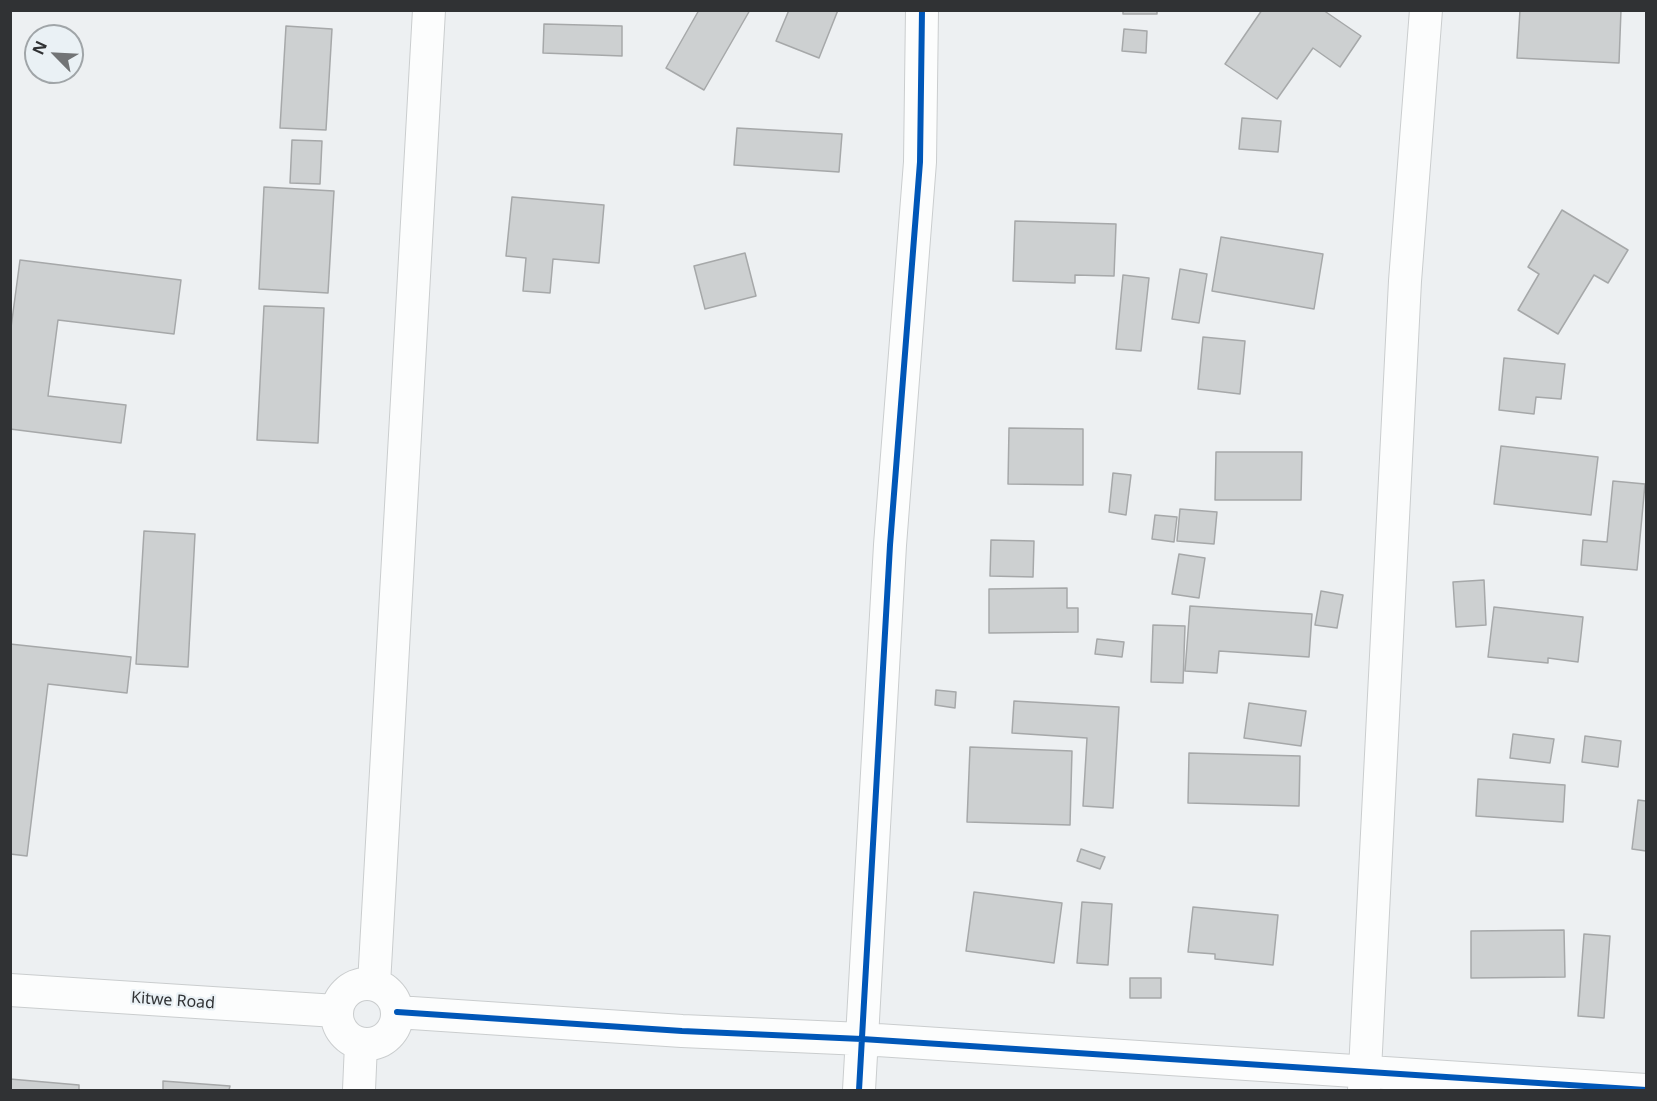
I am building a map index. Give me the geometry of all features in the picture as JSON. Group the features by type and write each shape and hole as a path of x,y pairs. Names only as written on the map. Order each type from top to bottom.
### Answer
{"street":[{"path":"374,984 429,10"},
{"path":"859,1090 890,545 920,162 922,10"},
{"path":"1365,1081 1405,281 1426,10"},
{"path":"363,983 374,984 386,990 394,999 398,1012 391,1033 372,1044 361,1044 342,1032 336,1011 345,993 353,986 363,983"},
{"name":"Kitwe Road","path":"10,990 336,1011"},
{"path":"398,1012 682,1031 862,1039 1365,1081 1647,1090"},
{"path":"359,1090 361,1044"}],"building":[{"path":"699,10 750,10 704,90 666,68"},
{"path":"789,10 838,10 819,58 776,41"},
{"path":"1123,10 1157,10 1157,14 1123,14"},
{"path":"1262,10 1323,10 1361,36 1340,67 1313,48 1277,99 1225,64"},
{"path":"1520,10 1621,10 1619,63 1517,58"},
{"path":"544,24 622,26 622,56 543,53"},
{"path":"286,26 332,29 326,130 280,128"},
{"path":"1124,29 1147,31 1146,53 1122,51"},
{"path":"1242,118 1281,121 1278,152 1239,149"},
{"path":"737,128 842,134 839,172 734,165"},
{"path":"292,140 322,141 320,184 290,183"},
{"path":"264,187 334,191 328,293 259,289"},
{"path":"512,197 604,205 599,263 553,259 550,293 523,291 526,258 506,256"},
{"path":"1562,210 1628,250 1608,283 1594,275 1558,334 1518,310 1539,274 1528,267"},
{"path":"1015,221 1116,224 1114,276 1075,275 1075,283 1013,281"},
{"path":"1221,237 1323,254 1314,309 1212,291"},
{"path":"745,253 756,296 705,309 694,266"},
{"path":"20,260 181,280 174,334 58,320 48,396 126,405 121,443 10,429 10,335"},
{"path":"1180,269 1207,274 1199,323 1172,319"},
{"path":"1123,275 1149,278 1141,351 1116,349"},
{"path":"264,306 324,308 318,443 257,440"},
{"path":"1203,337 1245,341 1240,394 1198,389"},
{"path":"1504,358 1565,364 1561,399 1536,397 1534,414 1499,410"},
{"path":"1009,428 1083,429 1083,485 1008,484"},
{"path":"1501,446 1598,457 1591,515 1494,504"},
{"path":"1216,452 1302,452 1301,500 1215,500"},
{"path":"1113,473 1131,475 1126,515 1109,512"},
{"path":"1613,481 1645,484 1637,570 1581,565 1583,540 1607,542"},
{"path":"1180,509 1217,512 1214,544 1177,541"},
{"path":"1155,515 1177,517 1174,542 1152,539"},
{"path":"144,531 195,534 188,667 136,664"},
{"path":"991,540 1034,541 1033,577 990,576"},
{"path":"1179,554 1205,558 1199,598 1172,594"},
{"path":"1484,580 1486,625 1456,627 1453,582"},
{"path":"1067,588 1067,608 1078,608 1078,632 989,633 989,589"},
{"path":"1321,591 1343,595 1337,628 1315,625"},
{"path":"1190,606 1312,614 1309,657 1219,651 1217,673 1185,671"},
{"path":"1494,607 1583,617 1578,662 1548,658 1548,663 1488,657"},
{"path":"1153,625 1185,626 1183,683 1151,682"},
{"path":"1097,639 1124,642 1122,657 1095,654"},
{"path":"10,644 131,657 127,693 48,684 27,856 10,854"},
{"path":"936,690 956,692 955,708 935,705"},
{"path":"1014,701 1119,707 1113,808 1083,806 1087,738 1012,733"},
{"path":"1249,703 1306,711 1301,746 1244,738"},
{"path":"1513,734 1554,739 1550,763 1510,758"},
{"path":"1585,736 1621,741 1618,767 1582,762"},
{"path":"970,747 1072,751 1070,825 967,822"},
{"path":"1189,753 1300,756 1299,806 1188,803"},
{"path":"1478,779 1565,785 1563,822 1476,816"},
{"path":"1638,800 1646,801 1646,851 1632,849"},
{"path":"1081,849 1105,857 1100,869 1077,861"},
{"path":"974,892 1062,903 1054,963 966,951"},
{"path":"1082,902 1112,904 1108,965 1077,963"},
{"path":"1193,907 1278,915 1273,965 1215,959 1215,954 1188,952"},
{"path":"1564,930 1565,977 1471,978 1471,931"},
{"path":"1584,934 1610,936 1604,1018 1578,1016"},
{"path":"1130,978 1161,978 1161,998 1130,998"},
{"path":"10,1079 79,1085 79,1090 10,1090"},
{"path":"163,1081 230,1086 229,1090 163,1090"}],"cycle path":[{"path":"859,1090 890,545 920,162 922,10"},
{"path":"397,1012 682,1031 862,1039 1646,1090"}]}
